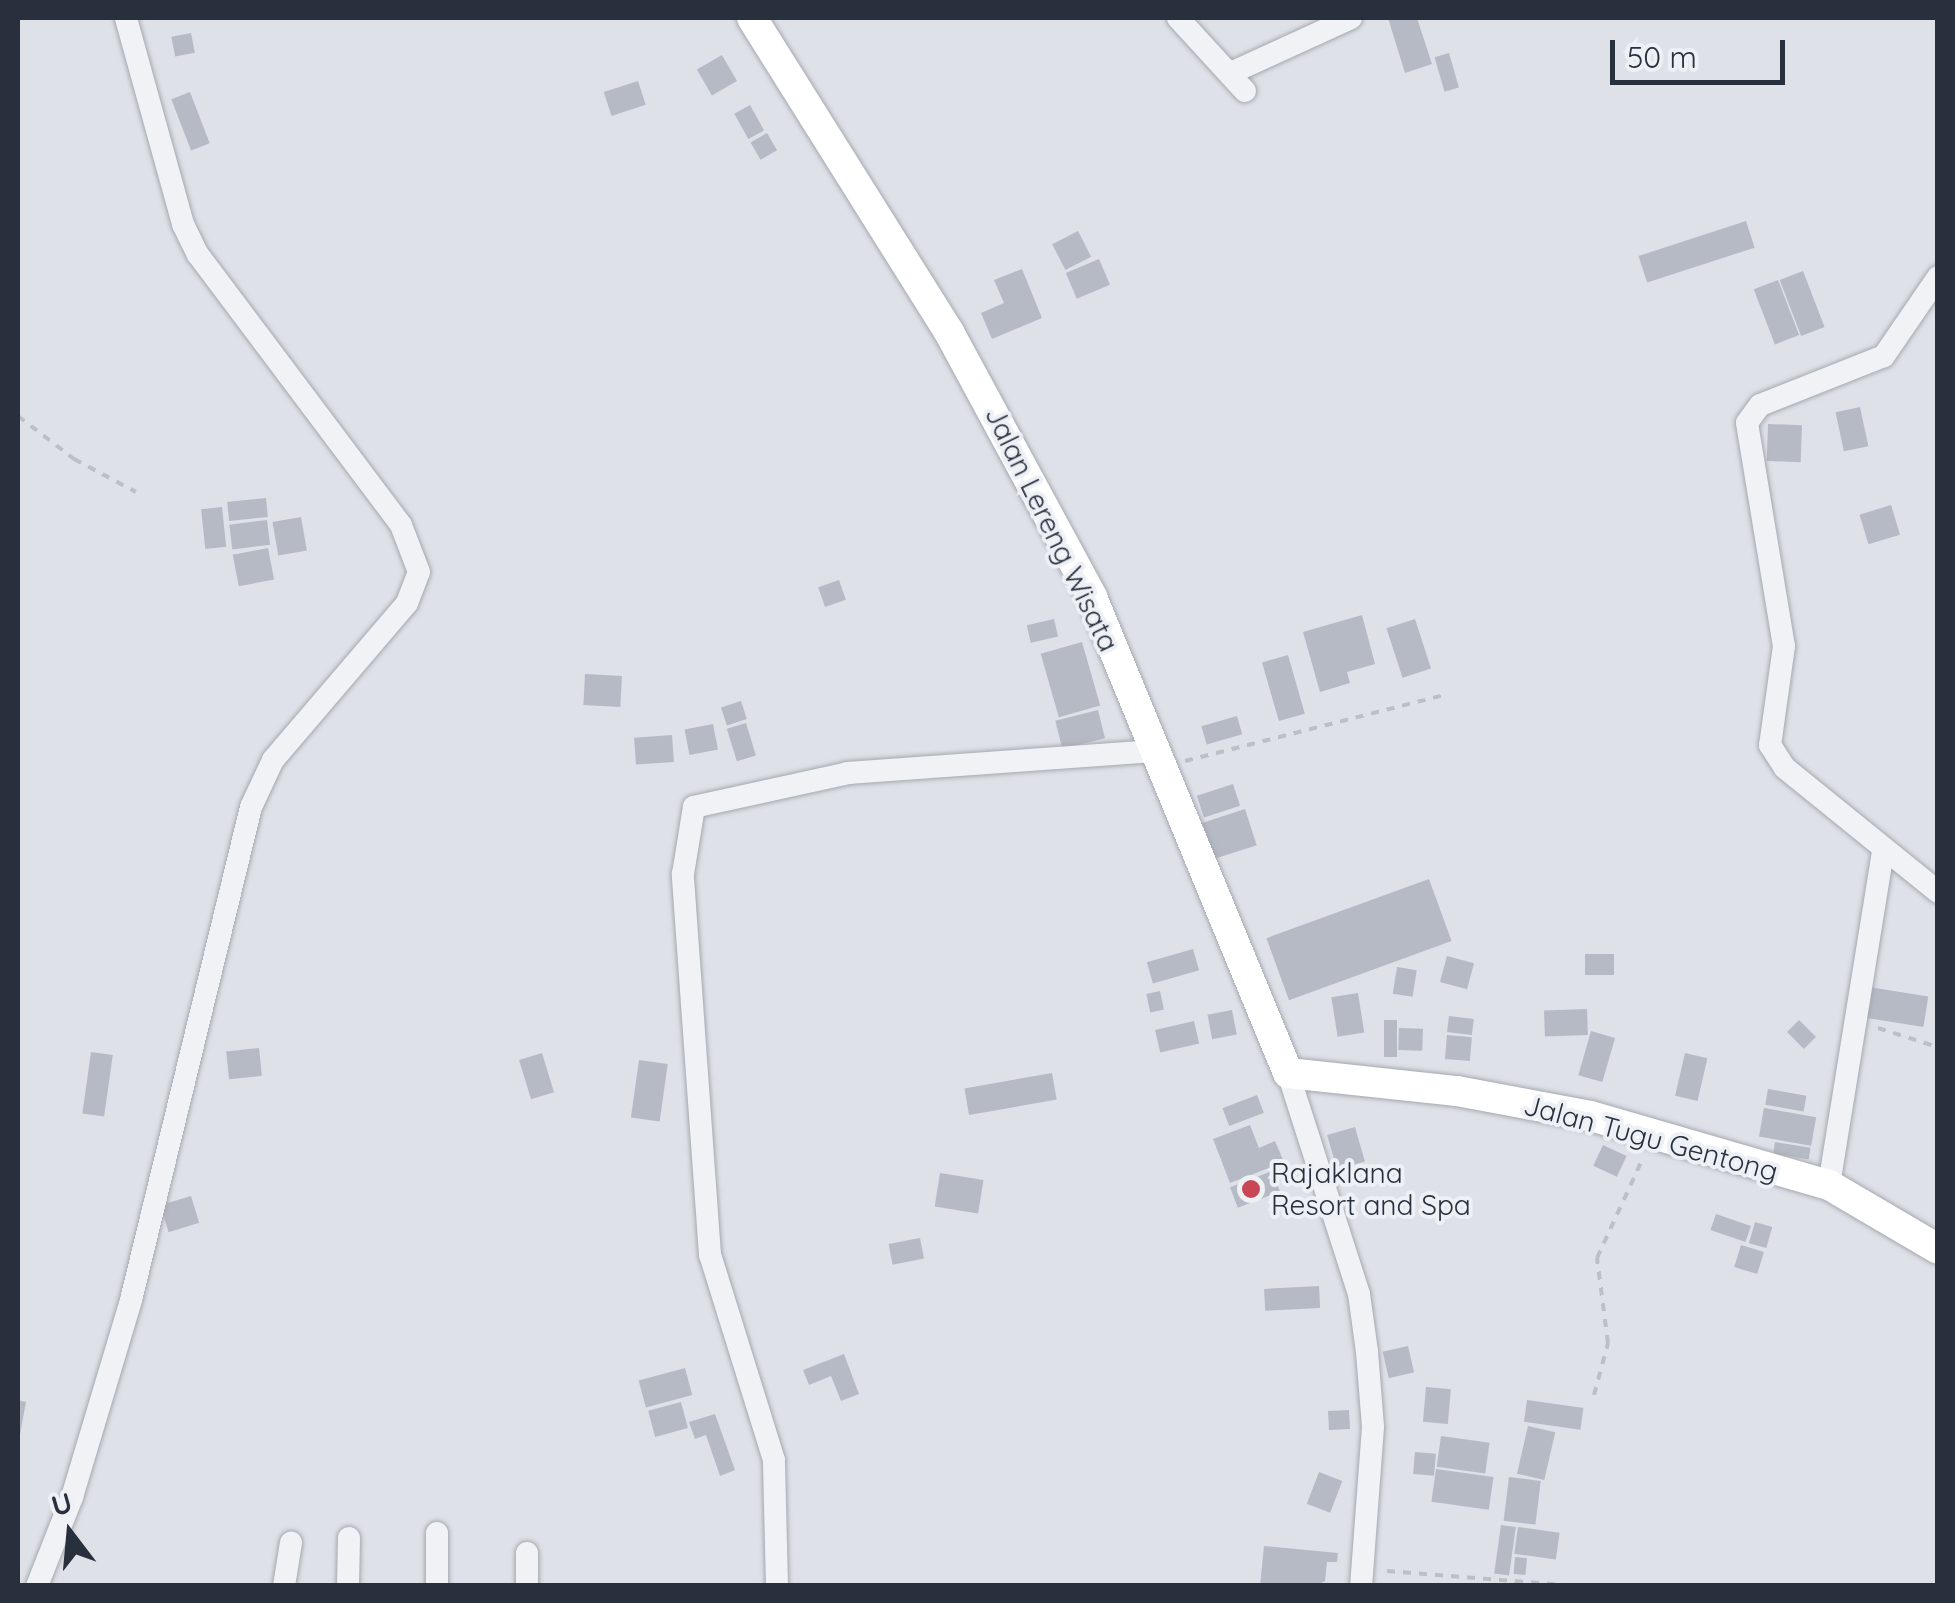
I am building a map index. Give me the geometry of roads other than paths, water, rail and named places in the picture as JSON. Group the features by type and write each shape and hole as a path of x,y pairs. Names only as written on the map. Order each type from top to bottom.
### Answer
{"main road":[{"name":"Jalan Lereng Wisata","path":"752,18 1008,433 1092,597 1288,1073"},
{"name":"Jalan Tugu Gentong","path":"1288,1073 1456,1091 1654,1133 1829,1186 1938,1250"}],"street":[{"path":"36,1586 72,1497 131,1300 251,806 273,760 408,603 419,572 400,525 198,254 183,224 126,18"},
{"path":"1178,18 1239,82 1351,18"},
{"path":"1938,278 1884,356 1760,404 1748,423 1784,646 1770,744 1785,768 1883,852 1938,892"},
{"path":"778,1586 774,1460 710,1255 683,874 694,807 848,773 1158,759"},
{"path":"1829,1186 1860,1022 1883,852"},
{"path":"1288,1073 1359,1294 1373,1427 1364,1578"},
{"path":"437,1533 437,1586"},
{"path":"348,1586 349,1538"},
{"path":"284,1586 291,1543"},
{"path":"527,1553 527,1586"}],"place":[{"name":"Rajaklana Resort and Spa","path":"1251,1189"}]}
